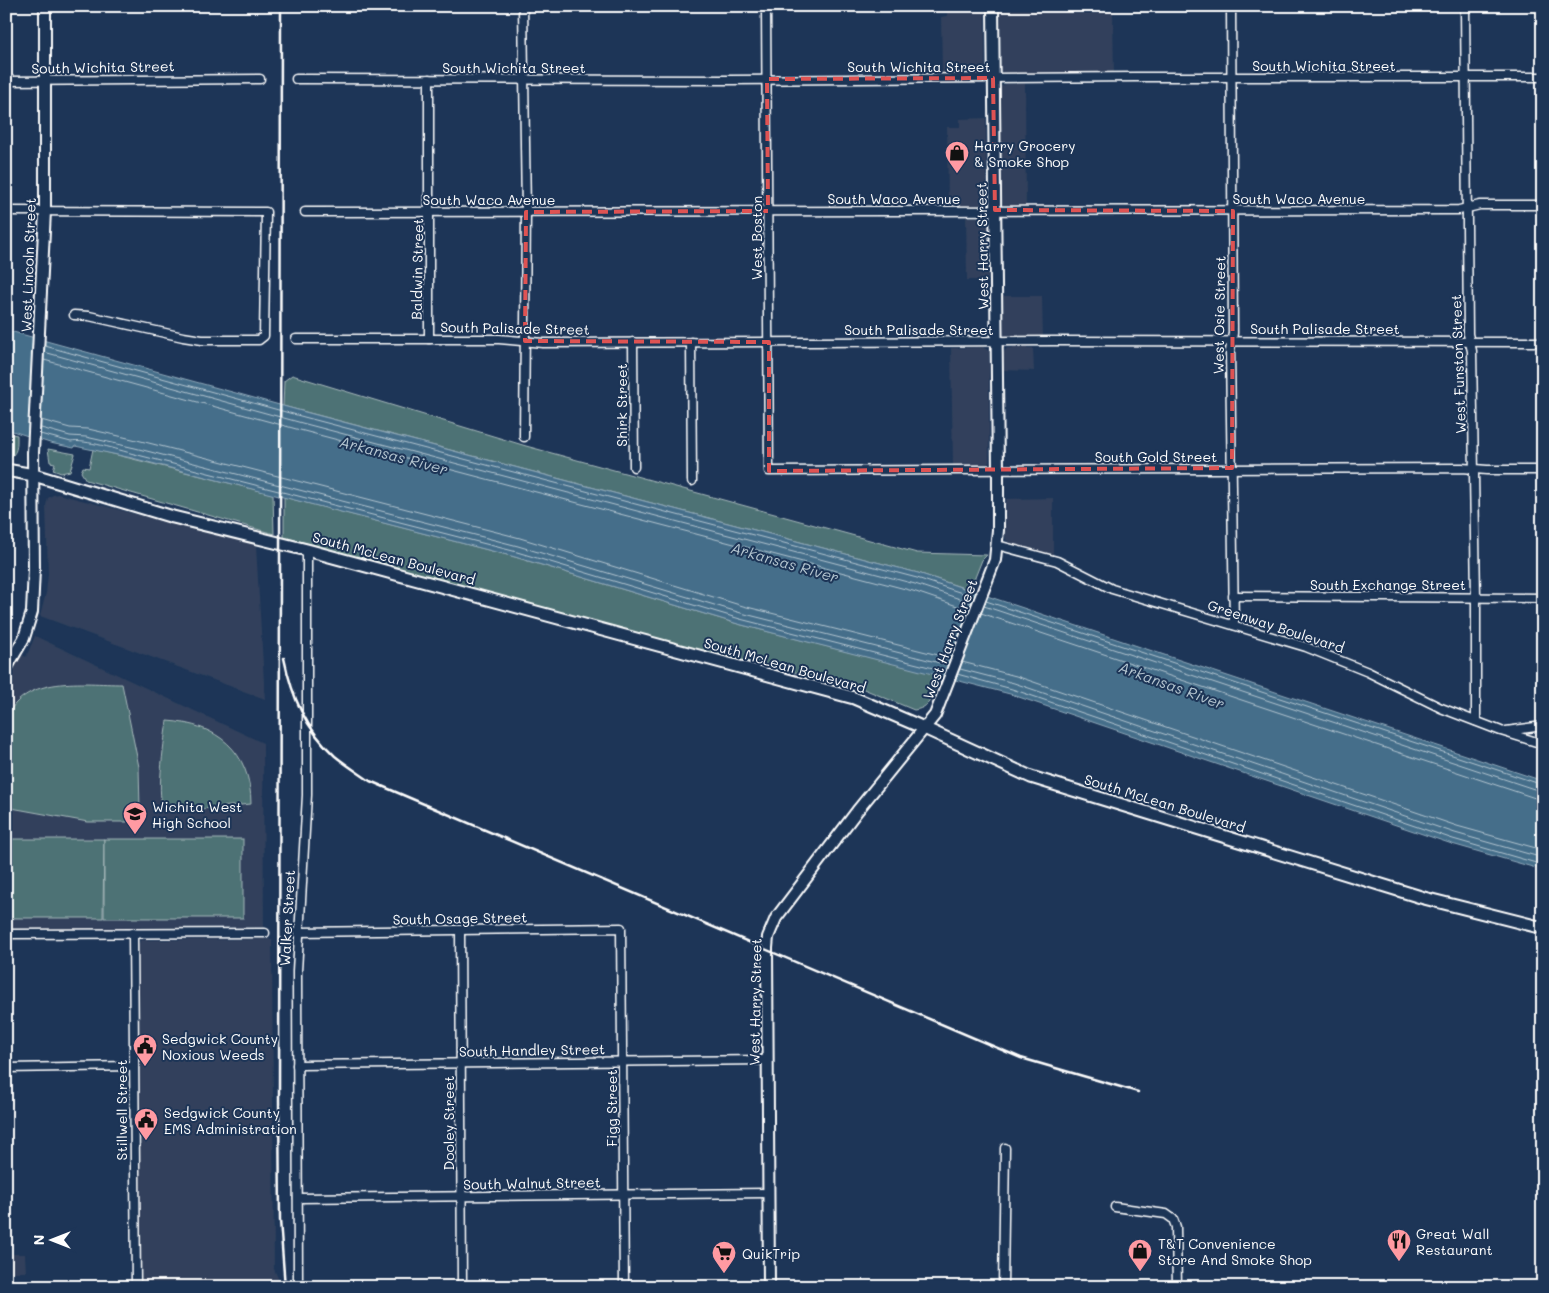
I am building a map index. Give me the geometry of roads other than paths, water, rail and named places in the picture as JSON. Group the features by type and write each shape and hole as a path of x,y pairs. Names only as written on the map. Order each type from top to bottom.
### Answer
{"main road":[{"name":"South McLean Boulevard","path":"6,470 34,475 173,517 307,550 854,698 1031,777 1424,898 1543,928"}],"street":[{"name":"West Lincoln Street","path":"6,669 24,638 32,612 33,453 45,211 45,6"},
{"path":"523,6 526,212 524,437"},
{"name":"West Boston","path":"766,6 769,470"},
{"name":"West Harry Street","path":"769,1287 768,936 776,918 857,811 935,715 995,560 998,470 993,6"},
{"name":"West Osie Street","path":"1231,6 1233,211 1232,340 1230,351 1234,625"},
{"name":"West Funston Street","path":"1465,6 1468,334 1472,351 1476,721"},
{"name":"South Wichita Street","path":"296,79 767,80 1543,77"},
{"name":"South Wichita Street","path":"6,81 260,79"},
{"name":"Baldwin Street","path":"429,80 429,339"},
{"name":"South Waco Avenue","path":"305,212 1449,210 1480,205 1543,205"},
{"path":"6,211 266,212 264,336 259,340 202,340 89,316 74,316"},
{"name":"South Palisade Street","path":"296,339 499,339 542,343 1232,340 1543,342"},
{"name":"Shirk Street","path":"633,342 634,467"},
{"path":"690,342 692,481"},
{"name":"South Gold Street","path":"769,470 1232,468 1543,470"},
{"name":"Greenway Boulevard","path":"997,545 1058,561 1112,589 1306,647 1368,672 1442,708 1501,731 1543,744"},
{"name":"Walker Street","path":"298,1287 298,932 308,795 307,550"},
{"name":"South Exchange Street","path":"1234,596 1543,598"},
{"path":"1501,731 1543,726"},
{"name":"South Osage Street","path":"298,932 621,928"},
{"name":"Figg Street","path":"621,928 624,1287"},
{"name":"Dooley Street","path":"460,930 462,1287"},
{"path":"6,934 265,932"},
{"name":"Stillwell Street","path":"133,933 136,1287"},
{"name":"South Handley Street","path":"297,1065 767,1060"},
{"path":"6,1068 133,1066"},
{"path":"1003,1287 1005,1148"},
{"name":"South Walnut Street","path":"298,1198 768,1193"},
{"path":"1115,1207 1166,1214 1173,1218 1176,1227 1177,1287"}],"water":[{"name":"Arkansas River","path":"6,330 305,412 918,573 1543,781 1543,870 1452,844 1010,694 738,624 515,557 132,458 75,446 74,448 50,443 6,429"}],"railway":[{"path":"281,6 279,1101 280,1220 285,1287"},
{"path":"284,658 291,686 308,723 335,756 370,781 1021,1058 1138,1092"}],"place":[{"name":"Harry Grocery & Smoke Shop","path":"957,174"},
{"name":"Wichita West High School","path":"135,835"},
{"name":"Sedgwick County Noxious Weeds","path":"145,1067"},
{"name":"Sedgwick County EMS Administration","path":"146,1141"},
{"name":"Great Wall Restaurant","path":"1399,1262"},
{"name":"T&T Convenience Store And Smoke Shop","path":"1140,1272"},
{"name":"QuikTrip","path":"724,1274"}]}
